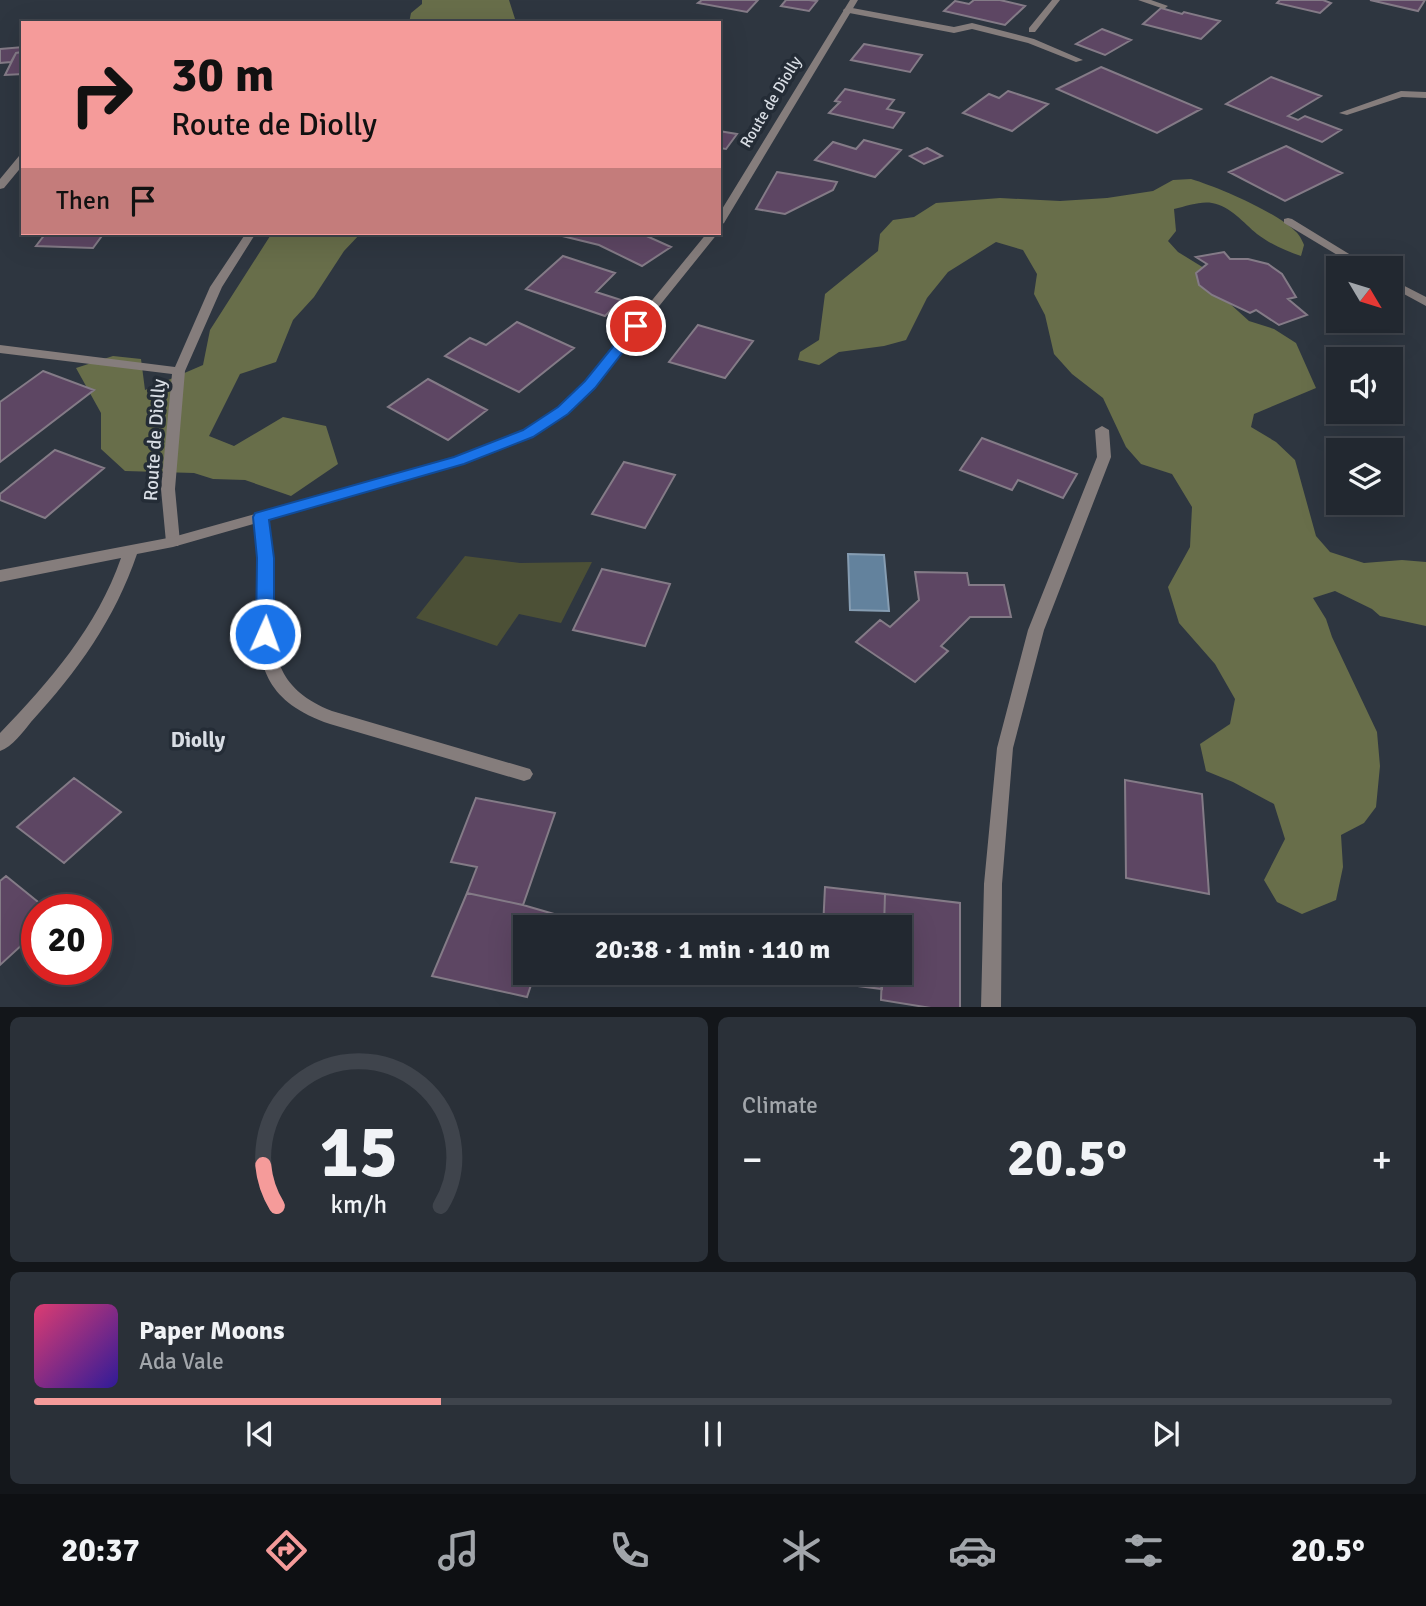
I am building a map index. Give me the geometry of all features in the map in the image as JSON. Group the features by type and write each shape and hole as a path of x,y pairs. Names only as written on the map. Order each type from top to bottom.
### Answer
{"street":[{"name":"Route de Diolly","path":"721,220 854,0"},
{"path":"1032,30 1056,0"},
{"path":"1142,0 1164,6"},
{"path":"848,10 954,30 972,26 1031,41 1079,60"},
{"path":"1344,113 1401,94 1426,95"},
{"path":"0,186 21,160"},
{"path":"1288,221 1347,256"},
{"name":"Route de Diolly","path":"173,542 168,489 178,371 216,287 250,235"},
{"path":"0,576 173,542 459,461 528,433 563,411 590,384 711,235"},
{"path":"1404,289 1426,302"},
{"path":"0,349 178,371"},
{"path":"991,1007 993,884 1005,748 1036,630 1104,457 1102,430"},
{"path":"261,517 266,558 265,634 276,678 286,690 311,710 330,717 524,774"},
{"path":"0,744 45,695 94,631 120,582 131,550"}],"green space":[{"path":"422,0 509,0 516,21 409,21 411,13 422,4"},
{"path":"1191,179 1231,194 1275,216 1296,232 1304,245 1301,256 1284,249 1262,238 1225,208 1207,203 1174,209 1176,231 1168,241 1178,252 1204,268 1228,302 1249,321 1274,329 1296,343 1316,388 1254,414 1251,427 1276,442 1295,460 1316,536 1330,552 1364,563 1402,560 1426,562 1426,626 1380,616 1372,609 1335,591 1313,598 1326,619 1377,732 1380,766 1376,807 1364,823 1341,835 1343,867 1336,900 1302,914 1277,902 1264,880 1285,839 1274,804 1206,771 1200,744 1230,724 1235,699 1215,664 1179,623 1168,587 1190,547 1192,507 1172,474 1141,464 1126,447 1103,398 1072,374 1054,354 1045,315 1034,294 1037,274 1023,250 996,242 948,272 927,298 906,340 839,352 819,365 798,360 800,352 819,340 825,294 878,251 880,234 893,220 914,217 936,203 1000,198 1060,201 1107,198 1153,191 1173,180"},
{"path":"271,235 359,235 344,251 314,297 293,320 276,362 240,374 209,436 234,446 283,417 326,426 338,464 291,496 245,480 213,479 194,473 125,471 101,449 101,413 76,368 113,356 141,359 145,390 203,365 210,330"},
{"path":"465,556 520,563 592,562 561,623 519,614 497,646 416,618"}],"water":[{"path":"848,554 884,555 889,611 850,610"}],"building":[{"path":"702,0 758,0 747,12 698,3"},
{"path":"786,0 817,1 809,11 781,6"},
{"path":"974,0 1000,0 1025,6 1005,25 944,11 955,1 969,4"},
{"path":"1280,0 1323,0 1331,3 1320,13 1277,3"},
{"path":"1370,0 1425,0 1418,11"},
{"path":"1161,8 1220,21 1201,39 1143,24"},
{"path":"1102,29 1131,40 1105,55 1076,44"},
{"path":"864,44 922,55 910,72 851,60"},
{"path":"21,47 21,52 16,53 11,62 0,63 0,49"},
{"path":"21,52 21,74 5,75 16,53"},
{"path":"1101,67 1201,109 1157,133 1057,89"},
{"path":"1271,77 1321,96 1288,116 1298,120 1305,116 1341,130 1322,142 1226,104"},
{"path":"845,89 894,100 887,109 904,113 893,128 829,113 840,102 835,101"},
{"path":"1008,91 1048,104 1012,131 963,113 989,94 999,98"},
{"path":"721,131 737,134 726,149 721,148"},
{"path":"864,140 901,150 875,177 815,160 833,142 856,149"},
{"path":"1286,146 1342,173 1285,201 1229,172"},
{"path":"927,148 942,156 924,164 910,156"},
{"path":"777,172 837,182 833,190 785,214 756,209"},
{"path":"44,235 103,235 93,248 36,246"},
{"path":"558,235 644,235 671,247 642,266 599,245"},
{"path":"1224,252 1230,259 1248,259 1268,264 1282,274 1296,297 1288,299 1307,315 1279,325 1256,310 1250,313 1212,295 1199,285 1196,273 1207,264 1196,257"},
{"path":"563,256 615,273 596,292 621,300 605,316 526,289"},
{"path":"517,322 574,348 519,392 445,356 470,338 486,345"},
{"path":"698,325 753,341 725,378 669,362"},
{"path":"43,371 94,390 0,462 0,402"},
{"path":"428,379 487,410 448,440 388,407"},
{"path":"982,438 1077,474 1063,498 1018,480 1012,490 960,470"},
{"path":"55,450 104,468 45,518 0,500 0,494"},
{"path":"624,462 675,475 645,528 592,514"},
{"path":"602,569 670,584 645,646 573,630"},
{"path":"915,572 967,573 969,585 1004,585 1011,617 970,617 941,646 948,651 915,682 856,642 880,620 890,627 919,600"},
{"path":"74,778 121,812 64,863 17,827"},
{"path":"1125,780 1202,794 1209,894 1126,878"},
{"path":"476,798 555,813 523,905 467,893 477,867 451,862"},
{"path":"6,876 28,894 21,894 21,946 0,965 0,881"},
{"path":"825,887 885,894 884,915 824,915"},
{"path":"467,893 554,914 513,915 513,985 531,985 527,997 432,976"},
{"path":"885,894 960,903 960,1007 925,1007 881,1000 882,985 912,985 912,915 884,915"},
{"path":"850,985 882,985 882,989"}],"district":[{"name":"Diolly","path":"198,740"}],"route":[{"path":"265,634 266,558 261,517 459,461 528,433 563,411 590,384 636,326"}]}
